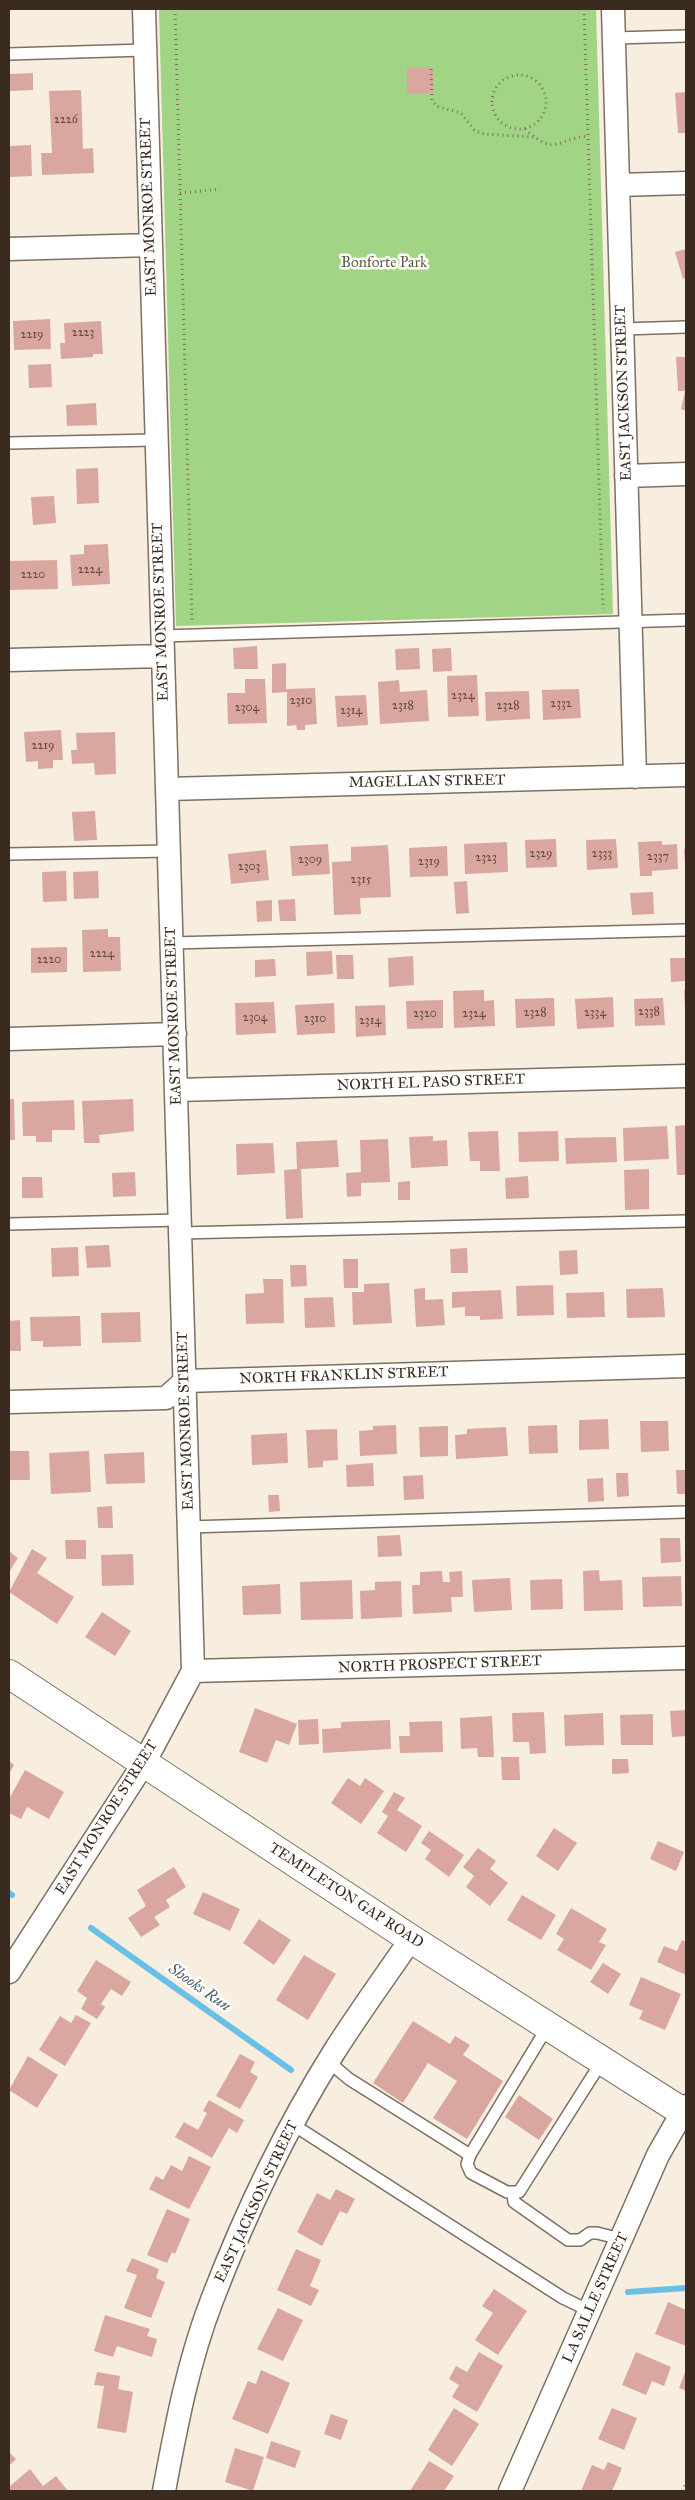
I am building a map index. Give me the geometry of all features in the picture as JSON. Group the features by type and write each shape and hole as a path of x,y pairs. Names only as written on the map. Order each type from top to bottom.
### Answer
{"street":[{"name":"EAST MONROE STREET","path":"9,1972 144,1763 193,1671 168,789 155,440 144,9"},
{"name":"EAST JACKSON STREET","path":"613,9 635,777"},
{"path":"618,185 686,183"},
{"path":"9,249 150,245"},
{"path":"626,476 686,474"},
{"path":"9,660 162,646"},
{"name":"MAGELLAN STREET","path":"168,789 686,775"},
{"path":"9,1039 175,1034"},
{"name":"NORTH EL PASO STREET","path":"176,1090 686,1076"},
{"name":"NORTH FRANKLIN STREET","path":"185,1381 686,1366"},
{"path":"9,1402 166,1398 185,1381"},
{"name":"NORTH PROSPECT STREET","path":"193,1671 686,1658"},
{"name":"TEMPLETON GAP ROAD","path":"9,1674 411,1939 602,2061 685,2111"},
{"name":"EAST JACKSON STREET","path":"164,2491 184,2391 212,2301 256,2197 292,2124 328,2062 411,1939"},
{"name":"LA SALLE STREET","path":"510,2491 658,2156 685,2111"}],"lane":[{"path":"614,38 686,36"},
{"path":"9,54 145,50"},
{"path":"622,329 686,327"},
{"path":"9,443 155,440"},
{"path":"162,646 603,622 686,620"},
{"path":"9,854 169,851"},
{"path":"172,943 686,930"},
{"path":"9,1224 180,1226 686,1220"},
{"path":"189,1527 686,1512"},
{"path":"548,2026 470,2155 467,2164 471,2173 507,2192 513,2194 519,2192 602,2061"},
{"path":"328,2062 349,2079 470,2155"},
{"path":"292,2124 563,2298 590,2311"},
{"path":"513,2194 514,2202 568,2240 580,2240 590,2233 598,2233 621,2239"}],"path":[{"path":"175,9 193,625"},
{"path":"584,9 603,622"},
{"path":"431,69 432,100 436,106 461,113 475,131 484,134 534,137"},
{"path":"525,129 543,116 546,104 545,94 541,86 533,79 524,75 513,76 504,80 496,88 492,99 492,108 503,124 516,129 525,129 545,143 558,146 577,137 589,136"},
{"path":"180,193 220,189"},
{"path":"682,2491 686,2482"}],"green space":[{"name":"Bonforte Park","path":"159,9 596,9 613,614 176,626"}],"building":[{"path":"407,68 433,68 433,93 407,94"},
{"path":"33,73 33,90 10,91 10,74"},
{"path":"81,90 83,149 93,148 94,173 42,175 41,153 52,153 49,91"},
{"path":"686,92 686,133 678,133 675,93"},
{"path":"31,145 32,176 9,177 9,146"},
{"path":"686,249 686,278 683,279 675,252"},
{"path":"50,319 51,349 14,350 13,321"},
{"path":"101,321 103,354 93,354 93,357 61,359 60,343 65,343 64,323"},
{"path":"676,357 686,357 686,411 681,409 685,391 678,391"},
{"path":"51,364 52,387 29,388 28,365"},
{"path":"96,403 97,425 67,426 66,405"},
{"path":"98,468 99,503 77,504 76,469"},
{"path":"54,496 56,523 33,525 31,497"},
{"path":"108,544 110,584 72,586 70,555 84,554 84,545"},
{"path":"57,560 58,589 9,590 9,561"},
{"path":"257,646 258,669 234,669 233,648"},
{"path":"419,648 420,669 396,670 395,649"},
{"path":"451,648 452,671 433,672 432,649"},
{"path":"286,663 286,689 315,688 317,724 305,725 305,730 297,730 296,725 287,726 287,692 272,693 272,664"},
{"path":"477,675 479,716 448,717 447,676"},
{"path":"245,679 265,679 267,723 228,724 227,693 245,693"},
{"path":"399,680 400,692 427,690 429,721 380,724 378,682"},
{"path":"579,689 581,718 543,720 542,690"},
{"path":"529,691 530,719 486,721 485,692"},
{"path":"366,695 368,725 337,727 335,696"},
{"path":"61,730 63,760 53,760 53,768 38,769 38,761 26,762 24,732"},
{"path":"115,732 116,774 95,775 94,763 72,764 71,750 77,750 76,733"},
{"path":"95,811 97,840 74,841 72,812"},
{"path":"556,839 557,867 526,868 525,840"},
{"path":"616,839 618,868 587,870 586,840"},
{"path":"662,841 662,845 677,844 678,869 652,871 652,876 640,876 638,842"},
{"path":"507,842 508,872 465,874 464,844"},
{"path":"328,844 330,874 292,876 290,846"},
{"path":"388,845 391,897 360,898 361,914 334,915 332,862 351,861 351,847"},
{"path":"447,846 448,876 410,877 409,848"},
{"path":"684,849 686,849 686,864 685,864"},
{"path":"266,850 269,880 231,884 228,854"},
{"path":"66,871 67,901 43,902 42,872"},
{"path":"98,871 99,898 74,899 73,872"},
{"path":"467,881 469,913 456,914 454,882"},
{"path":"653,892 654,914 632,915 630,893"},
{"path":"295,899 296,921 280,921 278,900"},
{"path":"272,900 272,921 257,922 256,901"},
{"path":"108,929 108,937 120,937 121,971 83,972 82,930"},
{"path":"67,947 67,972 31,973 31,948"},
{"path":"332,951 333,974 307,976 306,952"},
{"path":"336,955 353,955 354,979 337,979"},
{"path":"413,956 414,985 389,987 388,958"},
{"path":"670,958 685,958 686,981 671,982"},
{"path":"275,959 276,976 255,977 255,960"},
{"path":"484,990 484,1001 494,1000 495,1026 454,1028 453,991"},
{"path":"684,990 686,990 686,1010 685,1010"},
{"path":"613,997 614,1027 577,1029 575,999"},
{"path":"554,998 555,1026 516,1028 515,999"},
{"path":"663,998 665,1025 635,1026 634,999"},
{"path":"443,1000 443,1028 407,1029 406,1001"},
{"path":"274,1002 276,1033 236,1035 235,1003"},
{"path":"334,1003 335,1033 297,1035 295,1005"},
{"path":"385,1005 386,1035 356,1037 355,1006"},
{"path":"9,1099 14,1099 15,1140 9,1140"},
{"path":"133,1099 134,1131 99,1135 100,1143 84,1143 82,1101"},
{"path":"74,1100 75,1130 52,1130 52,1142 36,1142 36,1136 23,1136 22,1102"},
{"path":"686,1125 686,1175 677,1175 675,1126"},
{"path":"667,1126 669,1159 624,1161 623,1128"},
{"path":"498,1131 500,1171 480,1171 480,1161 470,1161 468,1132"},
{"path":"558,1131 559,1161 519,1162 518,1132"},
{"path":"433,1136 433,1141 447,1140 448,1166 411,1168 409,1137"},
{"path":"616,1137 617,1162 566,1164 565,1138"},
{"path":"388,1139 390,1182 361,1183 361,1196 347,1197 346,1173 361,1172 360,1140"},
{"path":"337,1140 339,1167 301,1169 303,1218 286,1219 284,1170 297,1169 296,1142"},
{"path":"273,1143 275,1173 237,1175 236,1144"},
{"path":"649,1169 649,1209 625,1210 624,1170"},
{"path":"135,1172 136,1196 113,1197 112,1173"},
{"path":"528,1176 529,1198 506,1199 505,1178"},
{"path":"22,1177 42,1177 43,1198 22,1198"},
{"path":"410,1181 410,1200 398,1200 398,1182"},
{"path":"109,1245 111,1267 87,1268 85,1246"},
{"path":"78,1247 79,1276 52,1277 51,1248"},
{"path":"467,1248 468,1273 451,1273 450,1249"},
{"path":"577,1250 578,1274 560,1275 559,1251"},
{"path":"343,1259 358,1259 358,1288 344,1288"},
{"path":"290,1265 306,1265 307,1286 291,1287"},
{"path":"263,1279 283,1279 284,1323 246,1324 245,1294 264,1293"},
{"path":"389,1283 392,1323 353,1325 352,1292 364,1292 364,1284"},
{"path":"553,1285 554,1315 517,1316 516,1286"},
{"path":"425,1288 425,1300 443,1299 445,1325 416,1327 414,1289"},
{"path":"663,1288 665,1317 627,1318 626,1289"},
{"path":"501,1290 503,1319 480,1320 480,1316 465,1316 465,1307 452,1308 452,1292"},
{"path":"604,1292 605,1317 567,1318 566,1293"},
{"path":"333,1297 335,1327 305,1328 304,1298"},
{"path":"140,1312 141,1342 102,1343 101,1313"},
{"path":"80,1316 81,1346 43,1347 43,1341 31,1341 30,1317"},
{"path":"20,1320 21,1351 9,1351 9,1321"},
{"path":"608,1419 609,1449 579,1450 579,1420"},
{"path":"640,1421 668,1421 669,1451 641,1452"},
{"path":"396,1425 397,1454 360,1456 359,1431 373,1430 373,1426"},
{"path":"557,1425 558,1453 529,1454 528,1426"},
{"path":"448,1426 448,1456 420,1457 419,1427"},
{"path":"506,1427 508,1456 456,1459 455,1435 467,1434 467,1429"},
{"path":"337,1429 338,1460 323,1461 323,1467 308,1468 306,1430"},
{"path":"287,1433 288,1463 252,1465 251,1435"},
{"path":"9,1451 29,1451 30,1480 9,1480"},
{"path":"89,1451 91,1492 51,1494 49,1453"},
{"path":"144,1452 145,1483 106,1484 104,1454"},
{"path":"373,1463 374,1486 347,1487 346,1465"},
{"path":"676,1470 686,1470 686,1494 677,1494"},
{"path":"616,1473 628,1473 629,1496 617,1497"},
{"path":"423,1475 424,1499 404,1500 403,1476"},
{"path":"603,1478 604,1501 588,1502 587,1479"},
{"path":"268,1495 279,1495 280,1511 269,1512"},
{"path":"112,1506 113,1528 98,1528 97,1507"},
{"path":"400,1535 402,1556 378,1557 377,1536"},
{"path":"660,1538 680,1538 681,1562 661,1563"},
{"path":"65,1540 86,1540 86,1559 66,1559"},
{"path":"32,1549 47,1558 37,1573 74,1597 57,1624 9,1592"},
{"path":"9,1551 18,1558 9,1572"},
{"path":"133,1554 134,1585 102,1586 101,1555"},
{"path":"599,1570 600,1581 622,1580 623,1610 584,1611 583,1571"},
{"path":"442,1571 443,1582 450,1582 449,1572 462,1571 463,1597 451,1597 452,1612 413,1614 412,1585 420,1585 420,1572"},
{"path":"681,1576 682,1606 643,1607 642,1577"},
{"path":"510,1578 512,1610 474,1612 472,1580"},
{"path":"562,1579 563,1609 531,1610 530,1580"},
{"path":"352,1580 353,1619 301,1620 300,1582"},
{"path":"401,1581 402,1617 361,1619 360,1591 375,1590 375,1582"},
{"path":"280,1584 281,1614 243,1615 242,1586"},
{"path":"102,1612 131,1631 115,1656 85,1637"},
{"path":"255,1708 297,1724 289,1745 276,1740 267,1763 239,1752"},
{"path":"686,1710 686,1736 672,1737 670,1711"},
{"path":"544,1712 546,1753 530,1754 529,1742 513,1742 512,1713"},
{"path":"603,1713 604,1745 565,1746 564,1715"},
{"path":"653,1714 653,1745 621,1745 620,1715"},
{"path":"492,1716 494,1757 478,1757 477,1748 461,1749 460,1718"},
{"path":"318,1719 319,1744 299,1745 298,1720"},
{"path":"390,1720 391,1749 323,1753 322,1729 341,1728 341,1722"},
{"path":"442,1721 443,1752 400,1753 399,1736 410,1736 409,1722"},
{"path":"501,1757 519,1757 520,1780 502,1780"},
{"path":"612,1759 628,1759 629,1773 612,1774"},
{"path":"9,1761 14,1765 9,1774"},
{"path":"25,1770 64,1792 49,1819 27,1807 21,1819 9,1813 9,1799"},
{"path":"348,1778 360,1786 365,1778 384,1791 361,1824 331,1803"},
{"path":"394,1792 405,1798 397,1810 422,1826 406,1852 377,1833 388,1816 382,1812"},
{"path":"554,1828 577,1843 558,1871 536,1856"},
{"path":"429,1831 464,1855 449,1877 425,1859 431,1850 421,1843"},
{"path":"658,1841 684,1852 676,1871 650,1859"},
{"path":"478,1848 496,1861 490,1869 508,1883 490,1906 466,1887 474,1876 463,1867"},
{"path":"174,1867 186,1887 166,1900 170,1907 154,1917 160,1925 141,1937 128,1918 146,1906 137,1890"},
{"path":"203,1892 240,1909 230,1931 193,1914"},
{"path":"522,1895 556,1915 541,1940 507,1920"},
{"path":"571,1908 607,1929 599,1942 606,1945 591,1970 557,1950 564,1939 556,1934"},
{"path":"259,1919 291,1940 274,1965 243,1943"},
{"path":"682,1940 686,1942 686,1975 657,1962 664,1946 677,1951"},
{"path":"304,1955 336,1974 308,2020 276,2000"},
{"path":"96,1960 131,1982 122,1996 111,1989 101,2004 105,2007 97,2019 81,2009 87,1998 77,1991"},
{"path":"603,1963 621,1974 608,1994 590,1982"},
{"path":"641,1977 681,1994 665,2030 639,2019 643,2011 629,2005"},
{"path":"76,2015 91,2023 65,2066 39,2050 60,2016 71,2023"},
{"path":"413,2021 450,2044 455,2036 470,2045 463,2055 503,2081 467,2139 433,2118 457,2081 428,2063 403,2103 373,2083"},
{"path":"240,2054 255,2062 250,2072 258,2077 240,2109 216,2096"},
{"path":"28,2056 58,2075 37,2108 9,2090"},
{"path":"519,2095 553,2119 539,2140 505,2117"},
{"path":"209,2100 244,2120 237,2133 229,2128 212,2158 175,2137 184,2122 198,2130 207,2113 203,2111"},
{"path":"189,2156 211,2167 189,2209 149,2189 156,2176 163,2180 171,2165 182,2171"},
{"path":"336,2189 355,2199 347,2214 340,2211 322,2246 297,2232 317,2193 330,2200"},
{"path":"167,2209 190,2219 175,2254 172,2252 167,2263 147,2255"},
{"path":"296,2249 321,2260 310,2286 319,2290 311,2306 277,2290"},
{"path":"132,2258 159,2269 156,2278 165,2282 151,2318 124,2308 137,2275 126,2271"},
{"path":"494,2289 527,2311 498,2355 475,2340 493,2313 482,2306"},
{"path":"668,2302 686,2310 686,2346 655,2334"},
{"path":"278,2308 303,2320 283,2361 257,2349"},
{"path":"105,2315 150,2329 147,2336 157,2339 152,2357 117,2346 113,2357 94,2351"},
{"path":"479,2352 503,2366 477,2412 452,2397 459,2385 449,2379 456,2366 467,2372"},
{"path":"636,2352 671,2367 664,2386 652,2381 646,2395 622,2385"},
{"path":"261,2370 290,2383 268,2434 232,2419 248,2381 256,2384"},
{"path":"686,2370 686,2391 679,2388"},
{"path":"97,2372 120,2376 118,2389 133,2392 126,2433 97,2428 104,2386 94,2385"},
{"path":"454,2408 479,2424 452,2466 428,2450"},
{"path":"612,2408 637,2418 624,2450 598,2439"},
{"path":"331,2414 348,2420 341,2440 324,2434"},
{"path":"271,2441 301,2451 295,2468 266,2458"},
{"path":"235,2448 264,2457 253,2491 225,2482"},
{"path":"9,2452 16,2459 9,2466"},
{"path":"429,2461 454,2476 444,2491 410,2491"},
{"path":"608,2462 622,2468 612,2491 581,2491 592,2465 604,2470"},
{"path":"30,2469 43,2486 56,2476 68,2491 9,2491 9,2487"}],"waterway":[{"name":"Shooks Run","path":"91,1928 291,2070"},
{"name":"Shooks Run","path":"628,2292 686,2288"}]}
